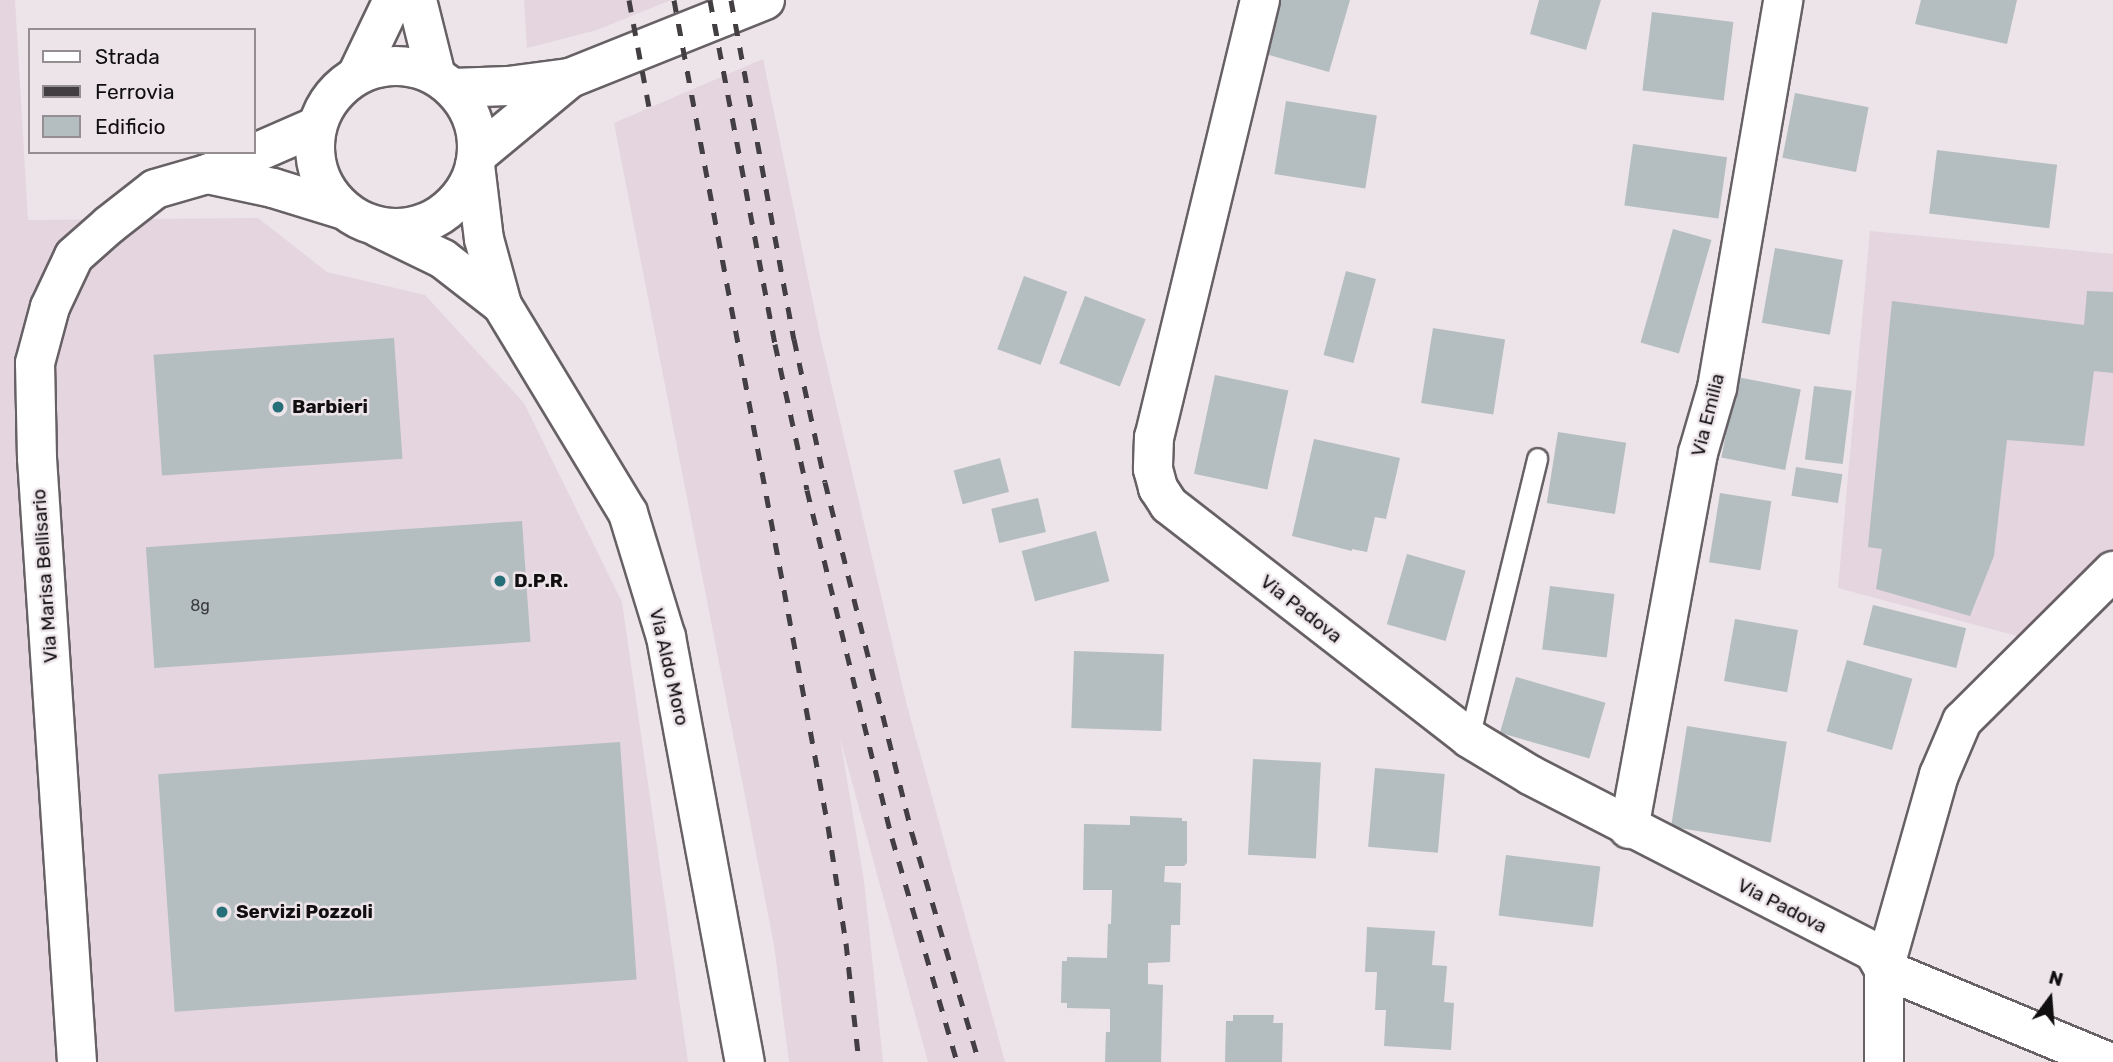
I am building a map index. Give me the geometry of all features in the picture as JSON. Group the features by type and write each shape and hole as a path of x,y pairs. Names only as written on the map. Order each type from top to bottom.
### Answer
{"street":[{"path":"357,75 393,0"},
{"path":"417,0 444,82 467,107 476,131 476,160 465,189 448,209 424,223 397,228 357,217 328,193 318,172 314,149 317,126 332,96 357,75 383,66 411,67 444,82 508,86 570,78 765,0"},
{"path":"1242,0 1245,41 1243,70"},
{"name":"Via Padova","path":"1259,0 1154,437 1152,457 1156,482 1165,500 1180,515 1469,738 1629,829 1874,952 1884,969"},
{"name":"Via Emilia","path":"1629,829 1698,453 1717,388 1783,0"},
{"path":"476,160 570,78"},
{"name":"Via Marisa Bellisario","path":"256,152 317,126"},
{"name":"Via Marisa Bellisario","path":"77,1062 37,458 34,363 50,307 74,256 155,189 207,173 251,154"},
{"name":"Via Aldo Moro","path":"476,160 484,239 502,305 628,513 666,637 745,1062"},
{"name":"Via Marisa Bellisario","path":"207,173 273,188 357,217"},
{"name":"Via Aldo Moro","path":"357,217 443,259 502,305"},
{"path":"1884,1062 1884,969 1939,775 1962,720 2113,571"},
{"path":"1884,969 1933,986 2108,1062"}],"lane":[{"path":"1469,738 1537,458"}],"shaded area":[{"path":"0,0 15,0 28,220 258,218 327,272 425,295 524,403 622,602 688,1062 0,1062"},
{"path":"524,0 671,0 597,30 527,48"},
{"path":"763,59 820,336 907,706 1005,1062 928,1062 840,738 864,881 883,1062 789,1062 774,945 614,123"},
{"path":"1870,231 2113,254 2113,566 2036,641 1838,588"}],"building":[{"path":"1278,0 1350,0 1329,72 1262,53"},
{"path":"1539,0 1601,0 1586,50 1530,34"},
{"path":"1921,0 2017,0 2007,44 1915,24"},
{"path":"1652,12 1733,22 1724,100 1642,90"},
{"path":"1795,93 1869,107 1856,172 1782,158"},
{"path":"1286,101 1377,115 1365,188 1274,174"},
{"path":"1633,144 1727,157 1718,219 1624,205"},
{"path":"1937,150 2057,165 2049,228 1929,214"},
{"path":"1673,229 1711,240 1679,353 1640,342"},
{"path":"1775,248 1843,260 1830,335 1762,323"},
{"path":"1346,271 1376,279 1353,363 1323,355"},
{"path":"1024,276 1067,292 1041,365 997,349"},
{"path":"2087,291 2113,292 2113,373 2094,371 2084,446 2007,440 1994,556 1970,616 1876,589 1882,549 1868,547 1892,301 2084,325"},
{"path":"1085,296 1146,319 1120,387 1059,363"},
{"path":"1433,328 1505,339 1493,414 1421,403"},
{"name":"Barbieri","path":"394,338 402,459 162,476 154,355"},
{"path":"1215,375 1288,391 1267,489 1194,474"},
{"path":"1737,377 1801,389 1785,470 1721,457"},
{"path":"1814,386 1852,391 1843,464 1805,459"},
{"path":"1558,432 1626,443 1615,514 1547,503"},
{"path":"1314,439 1400,458 1386,519 1375,517 1367,552 1352,551 1292,536"},
{"path":"1000,458 1009,492 963,504 954,470"},
{"path":"1796,467 1842,474 1838,503 1791,496"},
{"path":"1720,493 1771,501 1760,570 1709,562"},
{"path":"1038,498 1046,532 999,543 991,509"},
{"path":"522,521 530,642 154,668 146,547"},
{"path":"1096,531 1109,581 1035,601 1022,551"},
{"path":"1407,554 1466,571 1446,641 1387,624"},
{"path":"1550,586 1615,594 1607,657 1542,650"},
{"path":"1873,605 1966,628 1956,668 1863,645"},
{"path":"1735,619 1798,630 1787,692 1724,681"},
{"path":"1074,651 1164,654 1161,731 1071,728"},
{"path":"1847,660 1912,679 1892,750 1827,731"},
{"path":"1516,677 1605,703 1589,758 1500,733"},
{"path":"1687,726 1787,742 1771,843 1671,827"},
{"path":"620,742 637,979 175,1012 158,774"},
{"path":"1253,759 1321,763 1316,858 1248,855"},
{"path":"1375,768 1445,774 1438,853 1368,847"},
{"path":"1130,816 1182,818 1182,821 1187,821 1187,863 1184,866 1165,866 1164,882 1181,883 1180,925 1171,925 1170,962 1148,963 1148,984 1163,985 1161,1062 1105,1062 1106,1032 1110,1032 1110,1009 1067,1008 1067,1003 1061,1003 1062,961 1067,961 1067,957 1107,958 1112,890 1083,890 1084,824 1130,825"},
{"path":"1506,855 1600,867 1593,927 1499,916"},
{"path":"1367,927 1435,931 1432,965 1447,966 1444,1002 1454,1003 1451,1050 1384,1046 1386,1010 1375,1010 1377,972 1365,972"},
{"path":"1233,1015 1274,1015 1273,1023 1283,1023 1282,1062 1225,1062 1226,1021 1233,1021"}],"railway":[{"path":"629,0 651,117"},
{"path":"674,0 828,826 846,943 859,1062"},
{"path":"710,0 775,344 807,490 892,838 957,1062"},
{"path":"731,0 794,339 825,482 912,833 979,1062"}],"place":[{"name":"Barbieri","path":"278,407"},
{"name":"D.P.R.","path":"500,581"},
{"name":"Servizi Pozzoli","path":"222,912"}]}
